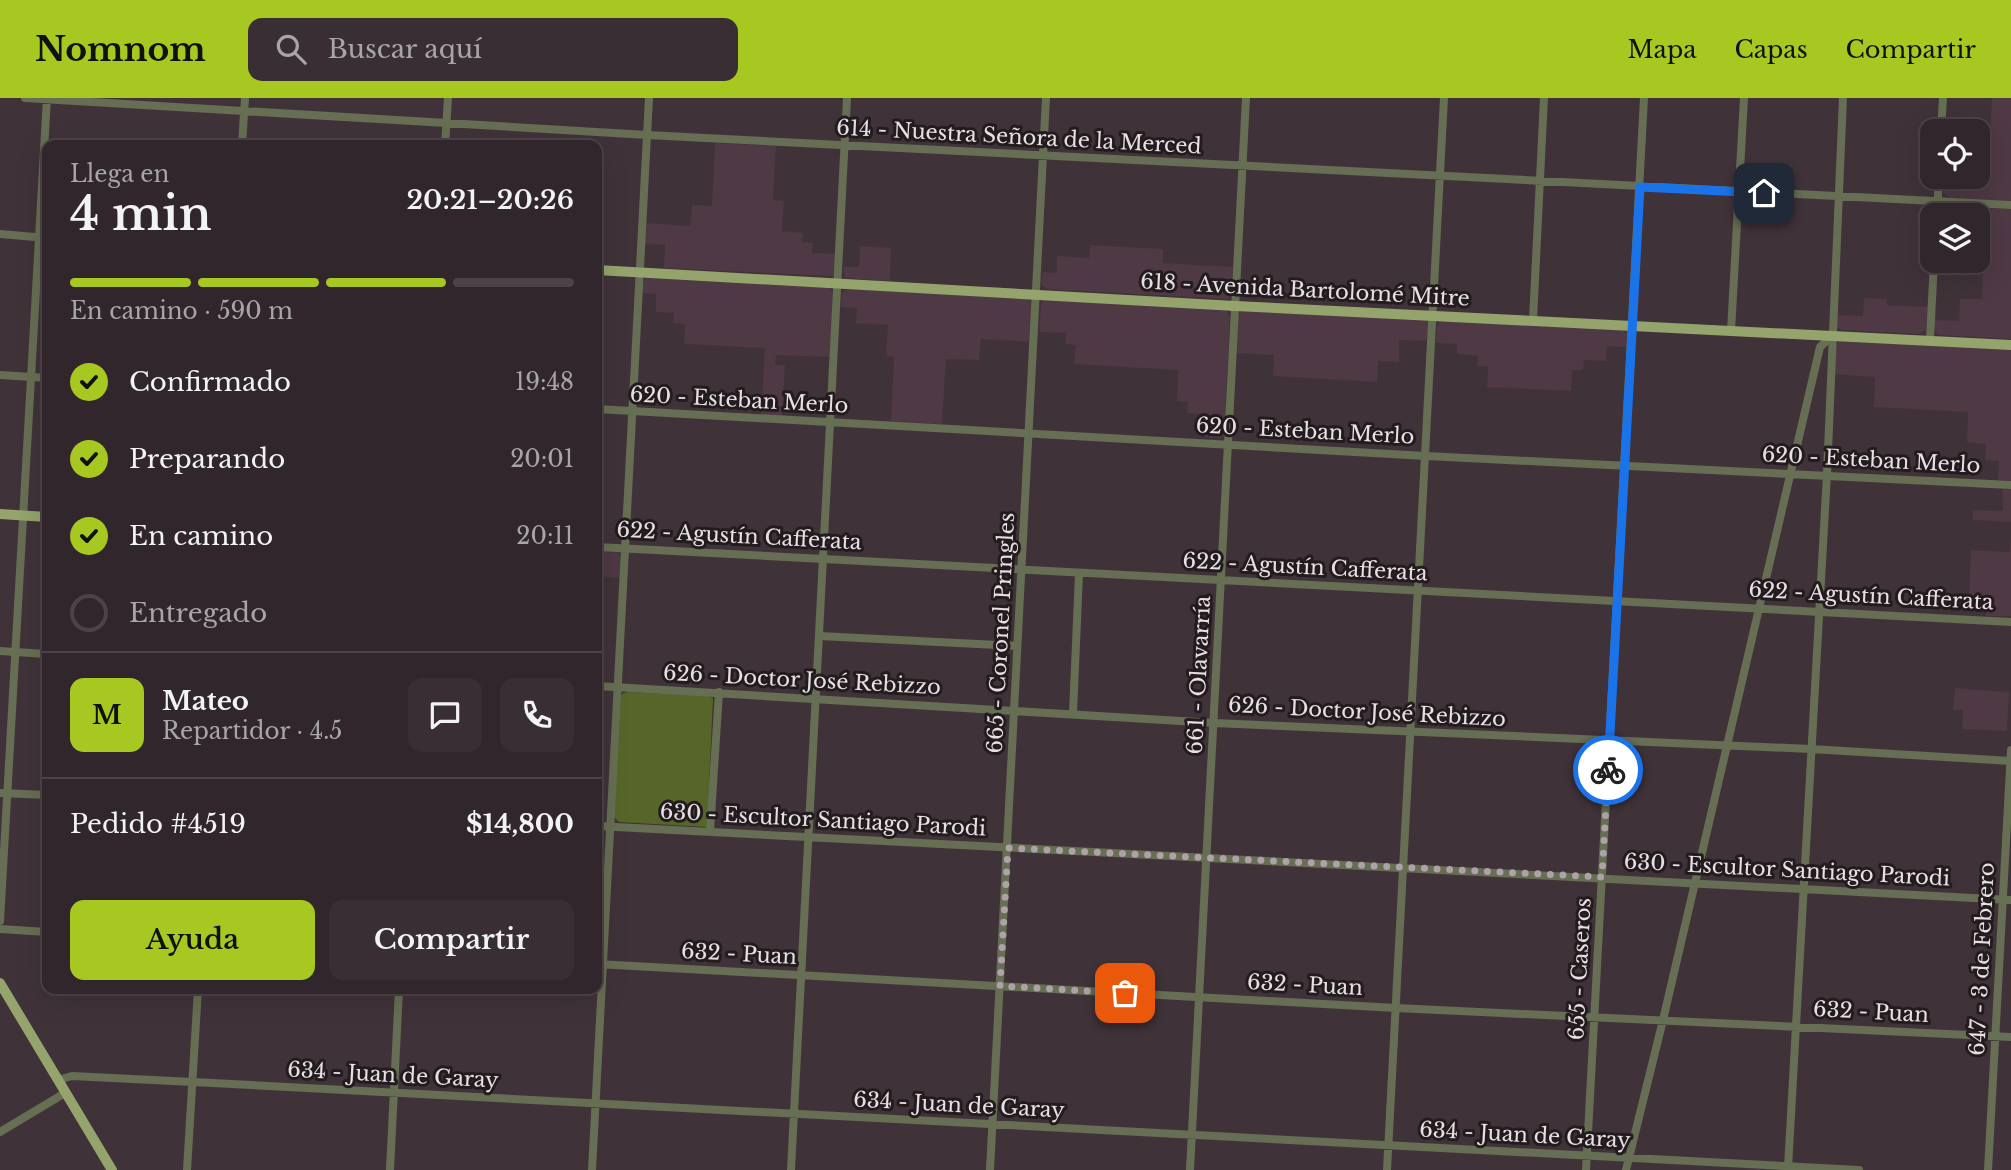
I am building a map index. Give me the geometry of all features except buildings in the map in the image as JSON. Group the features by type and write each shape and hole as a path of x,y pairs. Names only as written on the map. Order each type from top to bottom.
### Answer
{"main road":[{"name":"618 - Avenida Bartolomé Mitre","path":"602,270 838,285 2011,345"},
{"path":"0,514 42,517"},
{"path":"0,983 112,1170"}],"street":[{"name":"614 - Nuestra Señora de la Merced","path":"25,98 648,135 2011,205"},
{"path":"242,140 245,98"},
{"path":"445,140 448,98"},
{"path":"602,933 649,98"},
{"path":"791,1170 847,98"},
{"name":"665 - Coronel Pringles","path":"990,1170 1046,98"},
{"name":"661 - Olavarría","path":"1190,1170 1246,98"},
{"path":"1387,1170 1444,98"},
{"path":"1533,320 1544,98"},
{"name":"655 - Caseros","path":"1586,1170 1644,98"},
{"path":"1731,331 1744,98"},
{"path":"1788,1168 1827,474 1843,98"},
{"path":"1942,119 1943,98"},
{"path":"46,140 47,99"},
{"path":"1937,202 1938,189"},
{"path":"0,234 42,237"},
{"path":"0,921 4,793 16,652 31,377 42,249"},
{"path":"1930,340 1933,273"},
{"path":"1626,1170 1820,347 1832,336"},
{"path":"0,375 42,378"},
{"name":"620 - Esteban Merlo","path":"602,409 1426,456 2011,485"},
{"name":"622 - Agustín Cafferata","path":"602,547 2011,622"},
{"path":"1073,713 1079,574"},
{"path":"819,636 1017,646"},
{"path":"0,651 42,654"},
{"name":"626 - Doctor José Rebizzo","path":"602,686 1214,723 1811,749 2011,761"},
{"path":"710,831 719,692"},
{"name":"647 - 3 de Febrero","path":"1988,1170 1995,1036 2007,900 2011,750"},
{"path":"4,793 42,795"},
{"name":"630 - Escultor Santiago Parodi","path":"602,826 2007,900"},
{"path":"0,929 42,932"},
{"name":"632 - Puan","path":"602,964 1396,1008 2011,1037"},
{"path":"187,1170 198,994"},
{"path":"390,1170 399,994"},
{"path":"592,1170 599,994"},
{"name":"634 - Juan de Garay","path":"58,1080 72,1076 394,1092 1859,1170"},
{"path":"0,1132 65,1093"}],"shaded area":[{"path":"1992,98 2011,98 2011,201 1950,198 1944,189 1990,189"},
{"path":"715,143 776,146 773,200 784,201 782,231 803,233 802,242 813,243 812,253 836,254 833,276 664,268 665,245 645,244 645,223 690,226 692,205 712,206"},
{"path":"1990,208 2011,209 2011,339 1939,335 1934,330 1934,320 1959,321 1960,299 1982,299 1983,273 1990,273"},
{"path":"1090,245 1163,249 1163,263 1233,267 1232,295 1228,299 1047,289 1042,286 1042,272 1057,273 1057,256 1089,258"},
{"path":"860,246 891,248 890,281 845,278 843,267 859,267"},
{"path":"646,278 829,288 833,294 830,357 776,355 775,365 785,365 782,416 761,415 765,348 684,344 685,324 673,323 674,313 656,312 656,294 642,293"},
{"path":"847,289 1028,299 1033,305 1031,342 981,339 979,360 946,359 942,424 891,421 894,357 886,356 888,325 856,323 857,308 841,307 842,293"},
{"path":"1864,298 1887,299 1887,305 1928,307 1926,330 1919,334 1842,330 1836,327 1836,315 1863,316"},
{"path":"1044,300 1227,311 1230,317 1224,436 1205,437 1206,414 1187,413 1188,402 1177,401 1178,370 1074,364 1076,345 1065,344 1066,333 1039,332 1041,304"},
{"path":"1244,310 1427,321 1429,341 1399,340 1399,362 1378,361 1377,382 1273,376 1274,355 1237,353 1238,314"},
{"path":"1440,321 1623,330 1628,334 1628,347 1607,346 1606,361 1584,360 1583,370 1572,370 1571,391 1487,387 1488,367 1477,366 1478,356 1457,354 1457,344 1436,343"},
{"path":"1839,341 2011,349 2011,481 1998,480 1999,461 1985,460 1986,444 1967,442 1968,412 1874,407 1875,377 1833,374 1836,345"},
{"path":"2002,486 2011,487 2011,522 1973,520 1973,510 2003,511"},
{"path":"2011,533 2011,616 1986,616 1987,601 1969,600 1971,550 2010,552"},
{"path":"602,551 618,553 621,560 620,578 602,576"},
{"path":"1955,688 2009,692 2007,731 1962,729 1963,710 1953,710"}],"green space":[{"path":"629,692 713,698 707,827 619,822 614,817 621,696"}],"way so far":[{"path":"1125,993 1000,986 1008,848 1602,877 1608,770"}],"route":[{"path":"1608,770 1640,187 1764,193"}]}
